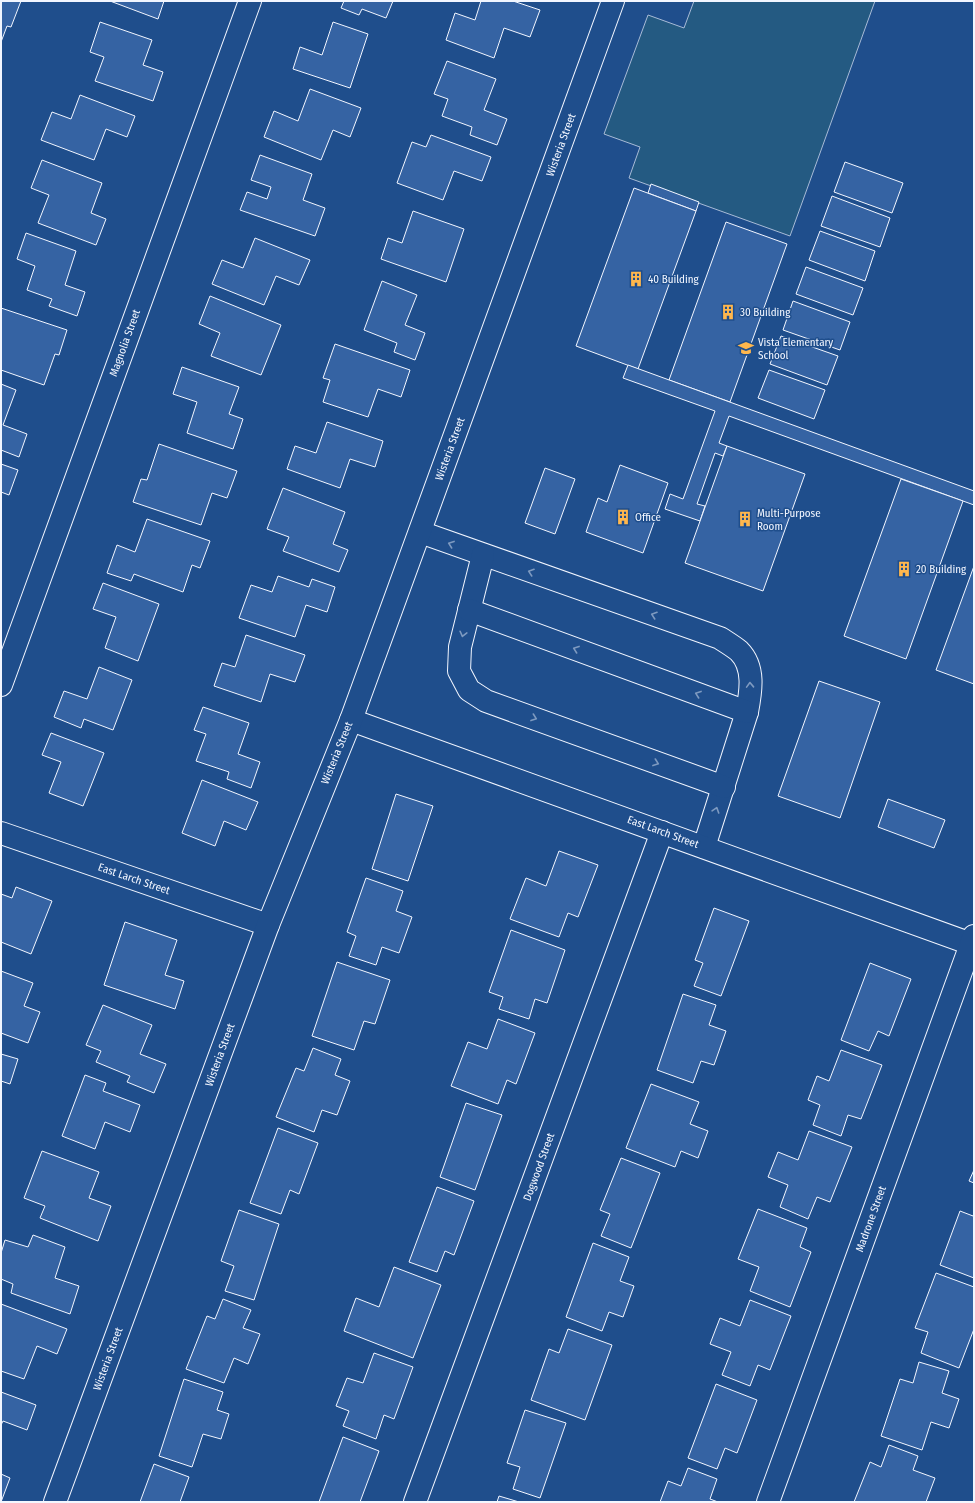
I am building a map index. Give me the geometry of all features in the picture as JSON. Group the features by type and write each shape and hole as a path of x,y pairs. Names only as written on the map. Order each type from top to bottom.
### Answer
{"street":[{"name":"Magnolia Street","path":"1,685 250,1"},
{"name":"Wisteria Street","path":"55,1502 268,925 351,720 613,1"},
{"path":"420,532 720,638 739,651 749,667 751,689 747,712 704,847"},
{"path":"483,555 460,647 459,672 469,690 486,701 724,787"},
{"path":"469,610 747,712"},
{"name":"East Larch Street","path":"351,720 973,942"},
{"name":"Dogwood Street","path":"415,1502 662,832"},
{"name":"East Larch Street","path":"1,833 268,925"},
{"name":"Madrone Street","path":"768,1502 973,942"}],"shaded area":[{"path":"694,1 875,1 790,236 629,178 640,147 604,134 648,15 684,28"}],"building":[{"path":"1,1 21,1 11,27 7,26 1,42"},
{"path":"110,1 164,1 158,19"},
{"path":"344,1 393,1 386,18 362,9 359,15 341,8"},
{"path":"481,1 513,1 540,10 530,37 504,28 494,58 446,40 455,13 475,20"},
{"path":"100,22 152,40 143,65 163,72 153,101 95,81 104,57 90,52"},
{"path":"333,22 368,34 350,88 293,69 300,47 322,55"},
{"path":"447,61 496,79 484,110 507,119 497,145 470,135 472,127 442,116 448,99 434,94"},
{"path":"310,89 361,108 350,137 333,130 321,160 264,137 274,111 298,121"},
{"path":"80,95 135,116 127,137 106,129 94,160 41,140 52,112 71,119"},
{"path":"431,135 491,157 482,181 454,171 443,200 397,183 412,142 426,147"},
{"path":"260,155 312,174 303,200 325,208 315,236 240,210 247,192 267,199 271,187 251,180"},
{"path":"42,160 102,183 91,213 106,219 96,245 38,223 49,195 31,188"},
{"path":"845,162 903,183 892,213 834,192"},
{"path":"651,184 699,202 696,211 648,193"},
{"name":"40 Building","path":"634,188 696,211 638,369 576,346"},
{"path":"832,196 890,218 880,247 821,226"},
{"path":"413,211 464,229 446,282 381,259 388,238 402,243"},
{"name":"30 Building","path":"726,222 787,244 730,402 669,380"},
{"path":"820,231 875,251 865,281 809,260"},
{"path":"26,233 76,251 65,285 85,292 77,316 49,306 52,299 27,290 35,266 17,259"},
{"path":"255,238 310,260 299,285 276,276 264,305 212,284 222,260 243,268"},
{"path":"806,267 863,288 853,315 796,294"},
{"path":"382,281 417,295 405,325 425,333 415,360 394,352 397,343 364,330"},
{"path":"210,296 281,325 261,375 211,356 220,333 199,324"},
{"path":"793,301 850,322 840,350 783,330"},
{"path":"1,308 67,330 59,355 55,354 44,385 1,370"},
{"path":"781,336 838,356 827,385 770,364"},
{"path":"335,344 410,370 401,397 378,389 368,417 323,402 330,380 323,378"},
{"path":"628,365 974,491 974,505 729,416 719,443 727,446 723,456 715,453 697,504 705,506 700,521 665,509 670,494 683,499 715,411 623,378"},
{"path":"182,367 239,387 229,414 243,419 233,449 187,433 197,402 173,394"},
{"path":"769,370 825,390 814,419 758,398"},
{"path":"1,384 16,390 3,425 27,434 19,457 1,450"},
{"path":"327,422 383,441 375,467 350,459 340,488 287,469 295,446 316,453"},
{"path":"159,444 237,471 227,498 212,493 201,525 133,502 141,479 147,480"},
{"name":"Multi-Purpose Room","path":"727,446 805,474 763,591 685,563"},
{"path":"1,464 18,470 9,495 1,492"},
{"name":"Office","path":"620,465 668,483 643,553 586,532 598,498 607,502"},
{"path":"545,468 575,479 555,534 525,523"},
{"name":"20 Building","path":"901,479 963,501 906,659 844,636"},
{"path":"283,488 345,512 333,544 348,550 339,572 283,551 289,537 267,529"},
{"path":"147,519 210,541 200,568 192,565 183,592 134,574 131,581 107,573 117,545 135,552"},
{"path":"974,566 974,684 936,670"},
{"path":"278,576 309,587 312,579 335,587 327,612 306,605 295,637 239,618 251,585 272,592"},
{"path":"103,583 159,604 138,661 105,648 116,617 93,609"},
{"path":"246,635 305,655 295,682 270,674 261,702 214,686 222,663 235,667"},
{"path":"99,667 132,680 113,730 84,719 81,728 54,717 64,691 87,699"},
{"path":"819,681 880,702 840,818 778,796"},
{"path":"203,707 249,723 238,754 260,762 251,788 227,779 229,772 196,761 206,734 194,730"},
{"path":"51,733 104,753 83,806 49,793 61,762 42,755"},
{"path":"202,780 258,802 246,830 224,821 215,846 182,833"},
{"path":"396,794 433,806 408,881 372,869"},
{"path":"888,799 945,820 934,848 878,827"},
{"path":"559,851 598,865 578,917 568,913 559,937 510,919 526,878 546,886"},
{"path":"366,878 403,891 396,911 412,917 399,953 382,947 376,965 349,956 356,936 347,932"},
{"path":"16,887 52,901 31,954 1,942 1,894 12,898"},
{"path":"714,908 749,921 721,996 694,986 703,963 695,960"},
{"path":"125,922 177,940 165,975 184,981 175,1009 104,985"},
{"path":"511,930 565,950 547,1003 535,999 529,1019 499,1009 503,997 489,992"},
{"path":"337,962 390,980 375,1024 364,1021 354,1050 312,1036"},
{"path":"870,963 911,979 889,1036 878,1031 869,1051 841,1040"},
{"path":"1,971 33,983 24,1006 40,1012 28,1043 1,1033"},
{"path":"683,994 716,1005 709,1025 726,1031 714,1065 701,1061 693,1083 657,1070"},
{"path":"103,1005 152,1025 140,1054 166,1064 154,1093 127,1082 130,1076 96,1062 101,1051 86,1045"},
{"path":"498,1019 535,1033 516,1084 507,1080 498,1104 451,1086 468,1042 487,1049"},
{"path":"313,1048 341,1059 335,1075 350,1081 337,1115 322,1110 314,1132 276,1117 296,1068 304,1071"},
{"path":"841,1050 882,1065 861,1119 848,1115 841,1136 813,1125 820,1105 808,1100 817,1076 829,1081"},
{"path":"1,1054 18,1059 10,1084 1,1081"},
{"path":"85,1075 106,1083 103,1091 140,1105 130,1132 105,1122 95,1149 62,1136"},
{"path":"651,1084 699,1102 690,1124 708,1131 698,1158 681,1151 675,1167 626,1148"},
{"path":"466,1103 502,1115 475,1190 440,1177"},
{"path":"278,1128 318,1143 299,1194 290,1190 281,1214 250,1203"},
{"path":"809,1131 852,1147 830,1202 817,1197 808,1219 780,1207 788,1185 768,1177 778,1152 798,1160"},
{"path":"42,1151 99,1172 89,1198 111,1206 98,1241 40,1218 45,1206 24,1198"},
{"path":"621,1158 660,1173 631,1248 601,1236 610,1214 600,1210"},
{"path":"974,1170 974,1183 969,1181"},
{"path":"437,1187 474,1201 454,1255 445,1251 437,1272 409,1262"},
{"path":"758,1209 807,1228 800,1247 811,1252 790,1307 750,1291 759,1267 738,1259"},
{"path":"239,1210 279,1224 254,1300 225,1291 234,1266 221,1261"},
{"path":"960,1211 973,1216 974,1213 974,1278 940,1265"},
{"path":"33,1235 65,1247 55,1278 79,1286 70,1314 11,1293 13,1284 1,1279 1,1253 5,1240 28,1247"},
{"path":"593,1243 629,1257 620,1281 634,1286 623,1317 609,1312 602,1331 566,1317"},
{"path":"394,1267 441,1285 413,1358 344,1331 356,1298 379,1307"},
{"path":"936,1273 974,1287 974,1329 959,1368 921,1353 928,1332 915,1328"},
{"path":"223,1299 251,1310 243,1328 260,1334 248,1364 234,1358 224,1383 186,1369 207,1316 215,1319"},
{"path":"750,1300 791,1316 770,1370 758,1365 750,1386 722,1375 731,1352 710,1344 720,1318 740,1326"},
{"path":"1,1304 67,1329 57,1354 37,1346 24,1379 1,1371"},
{"path":"568,1329 612,1345 585,1420 531,1400 549,1349 559,1353"},
{"path":"374,1353 413,1367 394,1419 384,1415 376,1439 343,1426 349,1411 336,1406 347,1378 363,1383"},
{"path":"919,1362 949,1371 942,1393 959,1399 949,1428 931,1422 922,1450 881,1436 900,1379 913,1383"},
{"path":"184,1379 223,1392 217,1410 229,1414 221,1439 203,1434 192,1467 159,1456"},
{"path":"716,1384 757,1400 737,1453 725,1448 717,1469 688,1458"},
{"path":"1,1392 36,1405 27,1430 3,1421 1,1425"},
{"path":"525,1410 566,1423 540,1498 513,1489 520,1467 507,1463"},
{"path":"343,1437 379,1451 360,1502 319,1502"},
{"path":"889,1445 918,1456 913,1470 935,1478 926,1502 854,1502 870,1462 881,1467"},
{"path":"154,1464 189,1477 180,1502 140,1502"},
{"path":"688,1468 717,1479 710,1499 718,1502 660,1502 668,1481 681,1486"},
{"path":"1,1474 10,1478 1,1502"},
{"path":"499,1496 519,1502 497,1502"}],"place":[{"name":"40 Building","path":"636,279"},
{"name":"30 Building","path":"728,312"},
{"name":"Vista Elementary School","path":"746,348"},
{"name":"Office","path":"623,517"},
{"name":"Multi-Purpose Room","path":"745,519"},
{"name":"20 Building","path":"904,569"}]}
